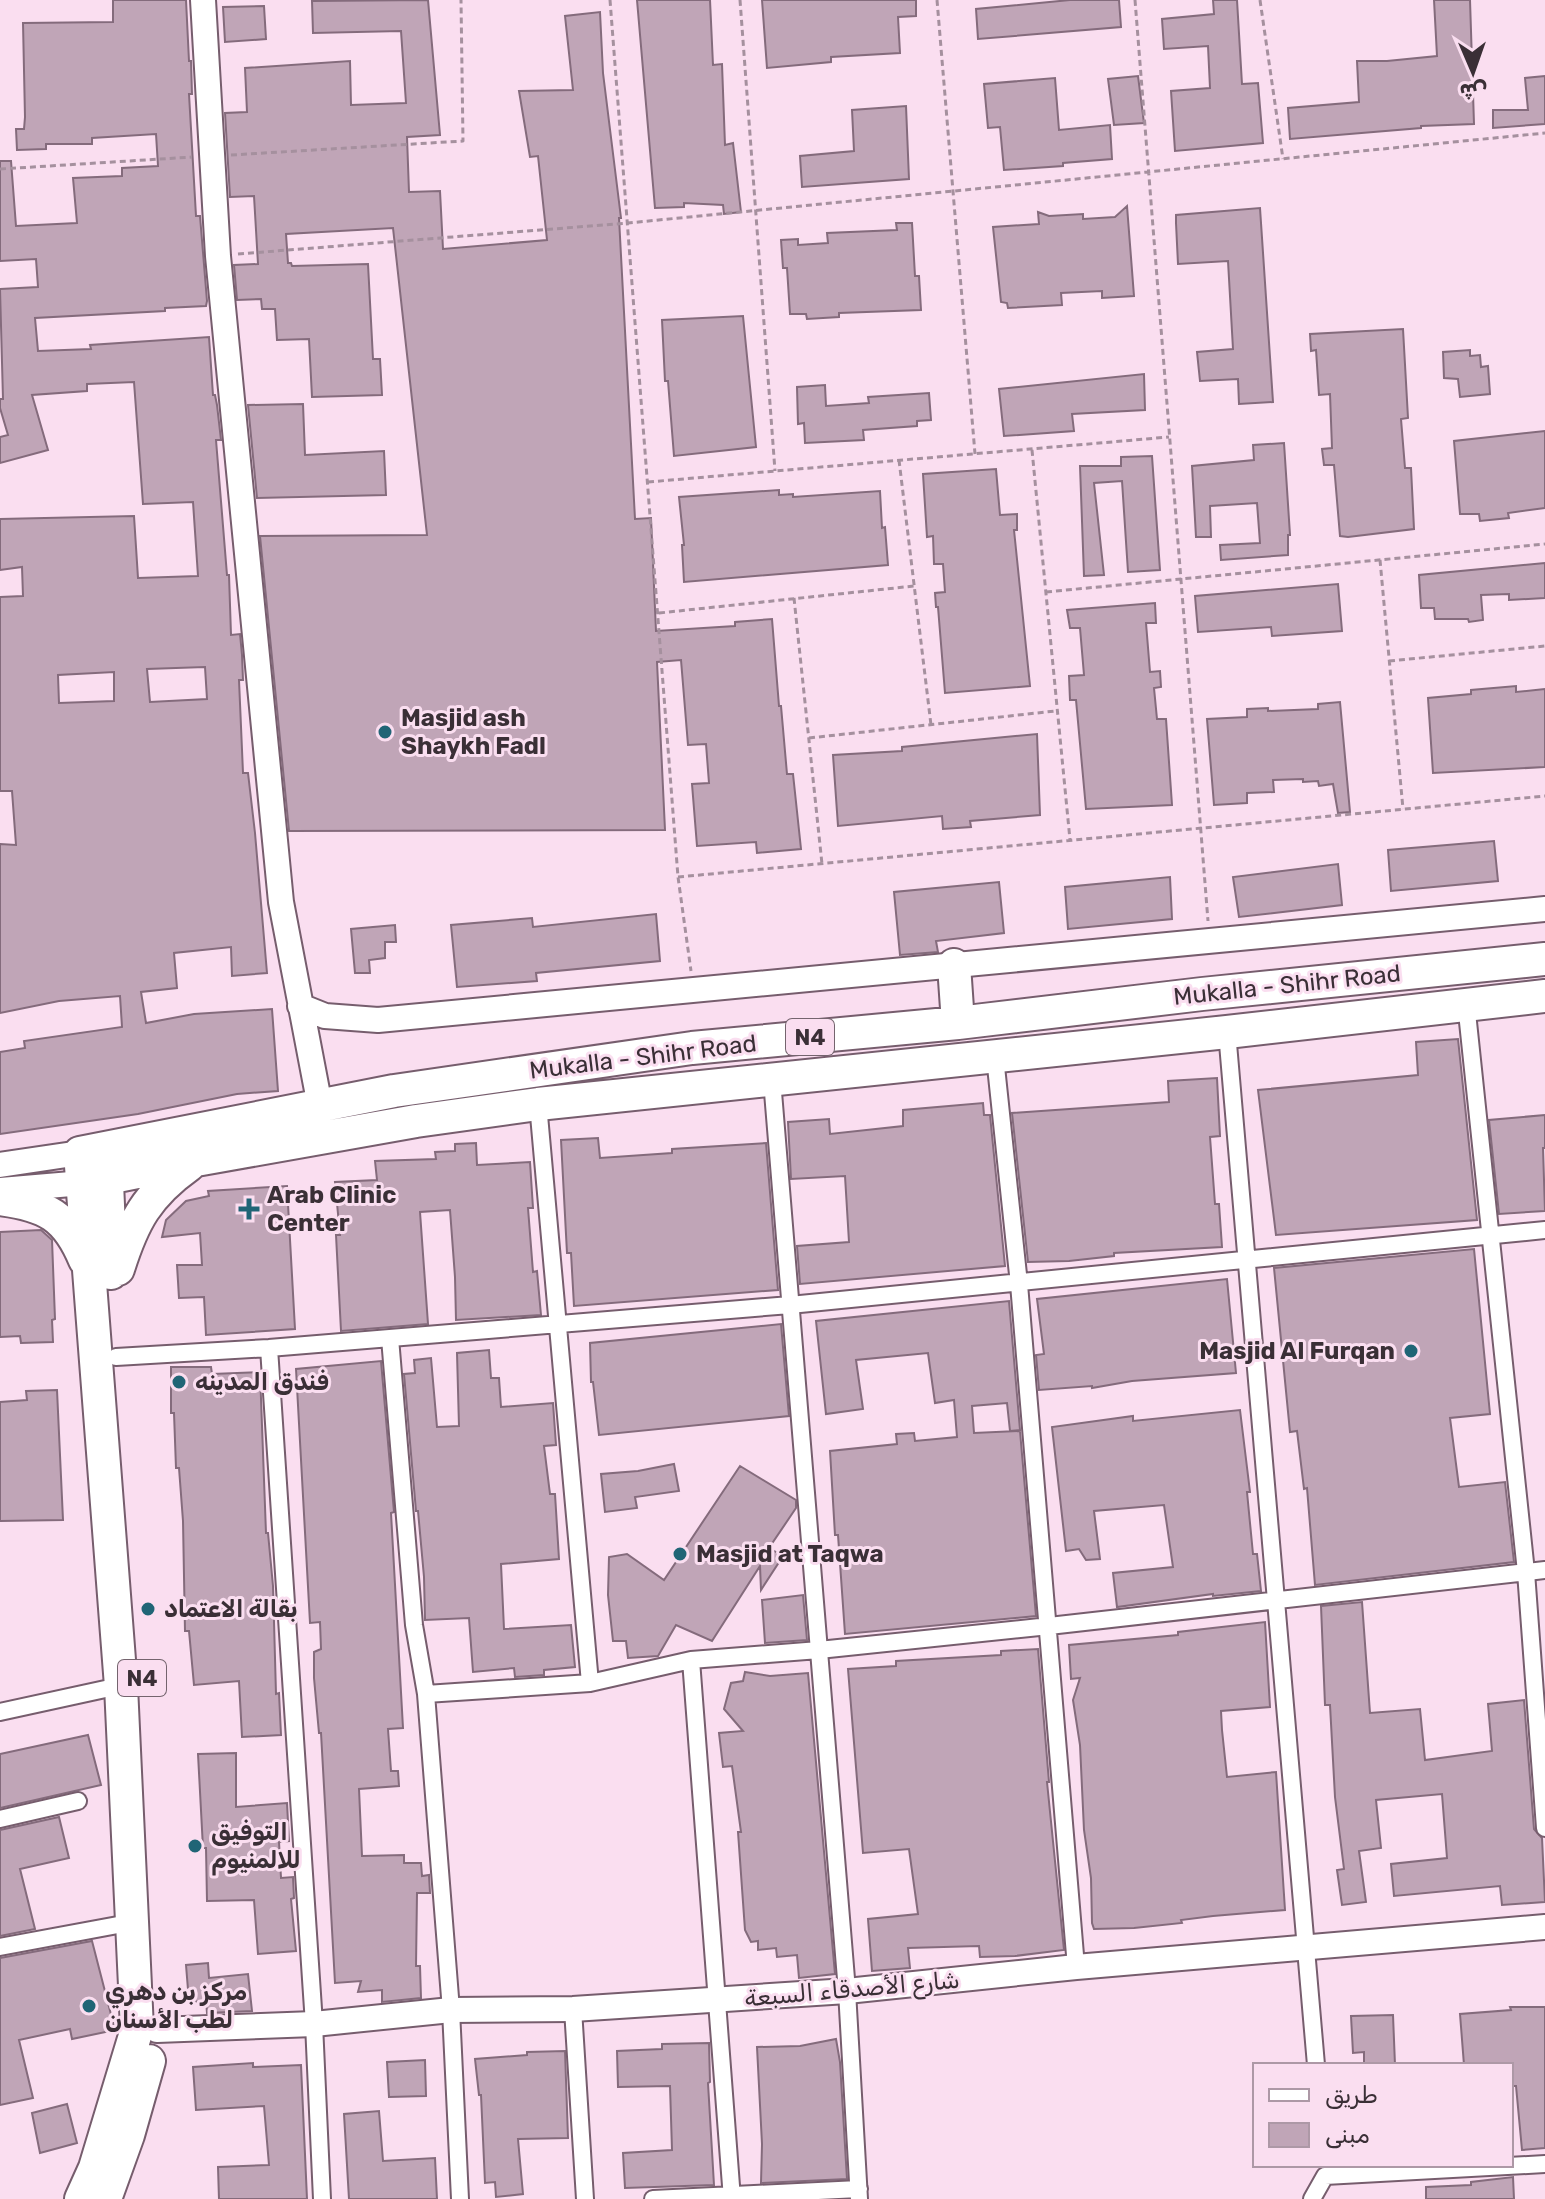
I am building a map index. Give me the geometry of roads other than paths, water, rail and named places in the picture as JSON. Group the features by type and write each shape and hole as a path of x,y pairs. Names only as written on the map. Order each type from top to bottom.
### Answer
{"highway":[{"name":"Mukalla - Shihr Road","path":"94,1166 320,1106 394,1091 692,1048 958,1023 1545,959"},
{"path":"954,965 958,1023"},
{"path":"1462,966 1466,1003"},
{"name":"Mukalla - Shihr Road","path":"94,1166 196,1160 416,1121 538,1104 1545,996"},
{"path":"692,1048 698,1088"},
{"path":"0,1199 36,1206 63,1221 101,1280 142,1210 168,1180 196,1160"},
{"name":"N4","path":"94,1166 131,1683 158,1995 157,2030 128,2135 105,2199"},
{"name":"N4","path":"81,2199 95,2168 137,2029 131,1683 116,1357 101,1280"}],"street":[{"path":"203,0 218,256 281,902 320,1106"},
{"path":"300,1006 325,1016 378,1020 1545,909"},
{"path":"1466,1003 1526,1572 1545,1828"},
{"path":"1227,1032 1244,1259 1316,2063"},
{"path":"995,1057 1019,1284 1076,1967"},
{"path":"653,2199 859,2194 847,1991 772,1080"},
{"path":"538,1104 590,1683"},
{"path":"0,1165 94,1166"},
{"path":"0,1190 94,1166"},
{"path":"116,1357 269,1348 790,1305 1545,1230"},
{"path":"390,1338 414,1625 426,1694 451,2010 460,2199"},
{"path":"269,1348 314,2024 322,2199"},
{"path":"426,1694 590,1683 691,1660 1049,1626 1545,1570"},
{"path":"691,1660 732,2197"},
{"path":"0,1712 131,1683"},
{"path":"0,1819 78,1801"},
{"path":"0,1947 134,1922"},
{"name":"شارع الأصدقاء السبعة","path":"157,2030 314,2024 451,2010 573,2009 847,1991 1076,1967 1545,1927"},
{"path":"573,2009 585,2199"},
{"path":"1513,2165 1545,2164"},
{"path":"1325,2170 1435,2167"},
{"path":"1312,2199 1325,2170"},
{"path":"1325,2170 1326,2199"}],"place":[{"name":"Masjid ash Shaykh Fadl","path":"385,732"},
{"name":"Arab Clinic Center","path":"249,1209"},
{"name":"Masjid Al Furqan","path":"1411,1351"},
{"name":"فندق المدينه","path":"179,1382"},
{"name":"Masjid at Taqwa","path":"680,1554"},
{"name":"بقالة الاعتماد","path":"148,1609"},
{"name":"التوفيق للالمنيوم","path":"195,1846"},
{"name":"مركز بن دهري لطب الأسنان","path":"89,2006"}]}
